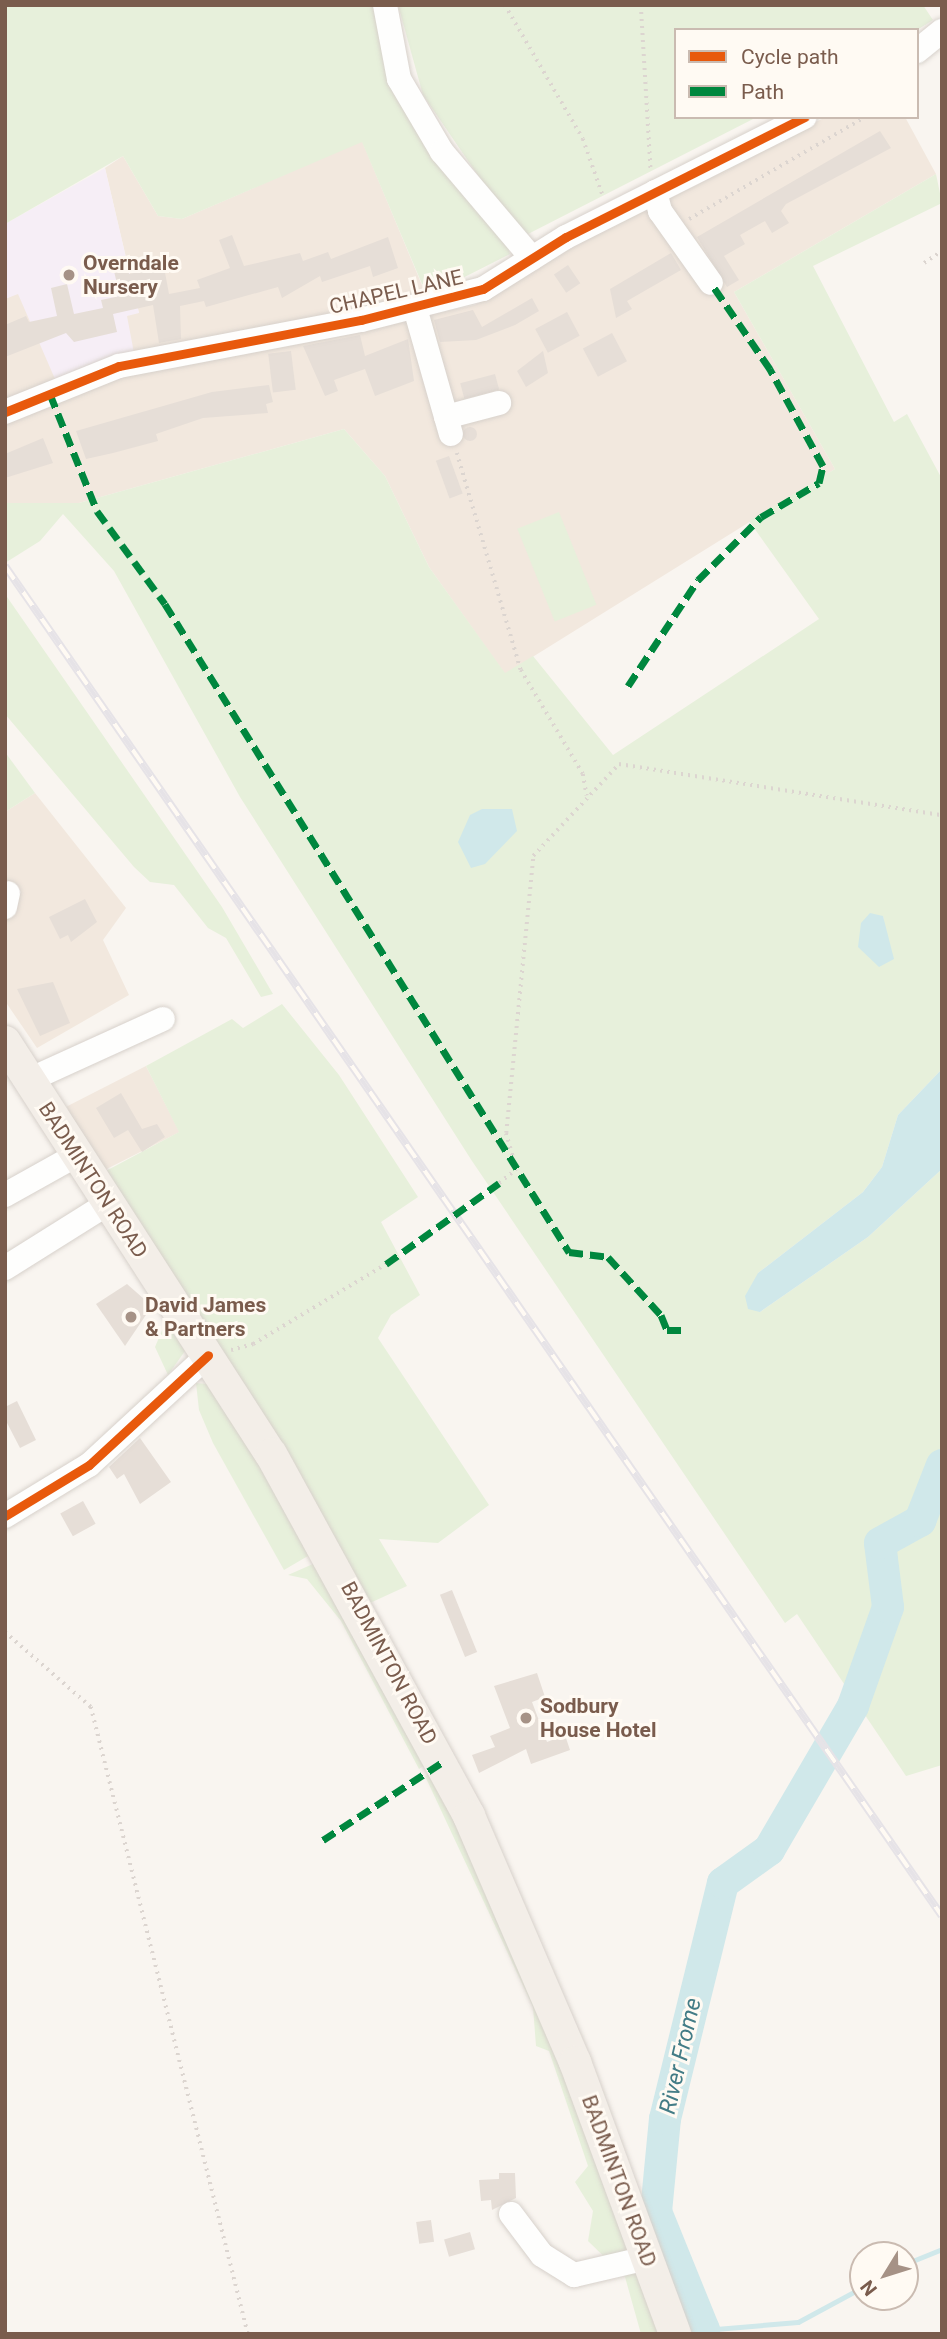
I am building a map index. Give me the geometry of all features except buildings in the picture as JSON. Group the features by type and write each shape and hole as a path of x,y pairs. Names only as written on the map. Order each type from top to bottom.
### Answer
{"main road":[{"name":"BADMINTON ROAD","path":"5,1042 75,1156 208,1355 337,1565 469,1816 575,2062 672,2327"}],"street":[{"path":"384,5 399,79 442,152 532,258"},
{"path":"919,49 942,31"},
{"name":"CHAPEL LANE","path":"5,412 119,366 415,308 483,289 609,215 801,119"},
{"path":"653,193 660,211 711,283"},
{"path":"415,308 448,425 499,403"},
{"path":"29,1080 163,1019"},
{"path":"5,1195 75,1156"},
{"path":"5,1268 107,1204"},
{"path":"5,1516 89,1465 208,1355"},
{"path":"510,2214 542,2255 574,2275 647,2258"}],"path":[{"path":"505,5 583,139 609,215"},
{"path":"641,5 653,193"},
{"path":"679,225 862,119"},
{"path":"924,263 942,251"},
{"path":"448,425 521,670 583,774 587,797"},
{"path":"499,1183 516,1169 506,1133 533,856 619,764 942,815"},
{"path":"208,1355 253,1344 386,1264"},
{"path":"5,1632 91,1707 248,2334"}],"shaded area":[{"path":"822,119 906,119 936,174 734,292 835,469 505,674 429,567 385,476 344,429 79,503 5,503 5,299 18,293 139,313 105,168 123,156 158,216 182,219 362,141 434,314 475,305 655,199"},
{"name":"Overndale Nursery","path":"105,168 139,313 127,316 134,353 55,379 18,294 5,299 5,224"},
{"path":"35,793 126,908 103,940 129,995 37,1048 5,1001 5,812"},
{"path":"146,1066 180,1132 100,1172 67,1106"}],"green space":[{"path":"5,5 378,5 398,88 505,236 510,254 427,296 362,142 182,219 158,216 123,156 5,224"},
{"path":"398,5 923,5 933,20 919,29 674,28 674,119 753,119 528,234 501,209 423,95"},
{"path":"936,174 942,203 813,266 894,422 907,414 942,479 942,1069 898,1115 882,1167 863,1192 758,1273 760,1312 868,1237 942,1169 942,1765 906,1776 797,1614 785,1623 472,1161 240,797 114,571 63,514 40,541 5,563 5,503 79,503 344,429 385,476 429,567 505,673 533,656 613,755 819,619 749,521 835,469 734,292","holes":["883,916 886,936 861,923"]},
{"path":"559,512 596,605 555,622 517,529"},
{"path":"5,594 222,907 273,994 261,997 226,938 208,928 174,885 150,882 134,867 5,714"},
{"path":"5,752 35,793 5,812"},
{"path":"282,1004 339,1075 418,1197 381,1222 420,1295 391,1315 378,1338 489,1505 438,1543 379,1539 407,1586 370,1603 104,1172 179,1132 146,1066 232,1019 243,1028"},
{"path":"166,1321 185,1351 168,1375 155,1347"},
{"path":"196,1383 218,1385 313,1553 284,1570 213,1443 199,1410"},
{"path":"322,1560 431,1761 419,1769 341,1621 307,1579 288,1575"},
{"path":"436,1771 568,2069 662,2334 641,2334 625,2277 588,2241 593,2211 575,2182 588,2166 549,2051 536,2046 533,2007 425,1776"}],"water":[{"path":"482,809 512,809 517,831 485,864 471,868 458,842 470,815"},
{"path":"870,913 883,916 894,959 879,967 858,947 861,923"},
{"path":"942,1069 942,1169 868,1237 760,1312 748,1309 745,1296 758,1273 863,1192 882,1167 898,1115"}],"waterway":[{"name":"River Frome","path":"696,2334 704,2330 656,2212 665,2119 723,1883 769,1850 853,1706 888,1607 880,1543 920,1521 942,1465"},
{"path":"919,2258 942,2249"},
{"path":"704,2330 798,2322 849,2295"}],"railway":[{"path":"5,566 942,1916"}],"marked path":[{"path":"628,686 698,580 761,517 819,483 823,466 770,369 711,283"},
{"path":"50,394 97,511 165,604 569,1252 608,1257 661,1315 667,1330 681,1330"},
{"path":"386,1264 499,1183"},
{"path":"323,1840 441,1763"}],"cycle path":[{"path":"5,412 119,366 361,320 483,289 566,237 801,119"},
{"path":"5,1516 89,1465 208,1355"}],"place":[{"name":"Overndale Nursery","path":"69,275"},
{"name":"David James & Partners","path":"131,1317"},
{"name":"Sodbury House Hotel","path":"526,1718"}]}
